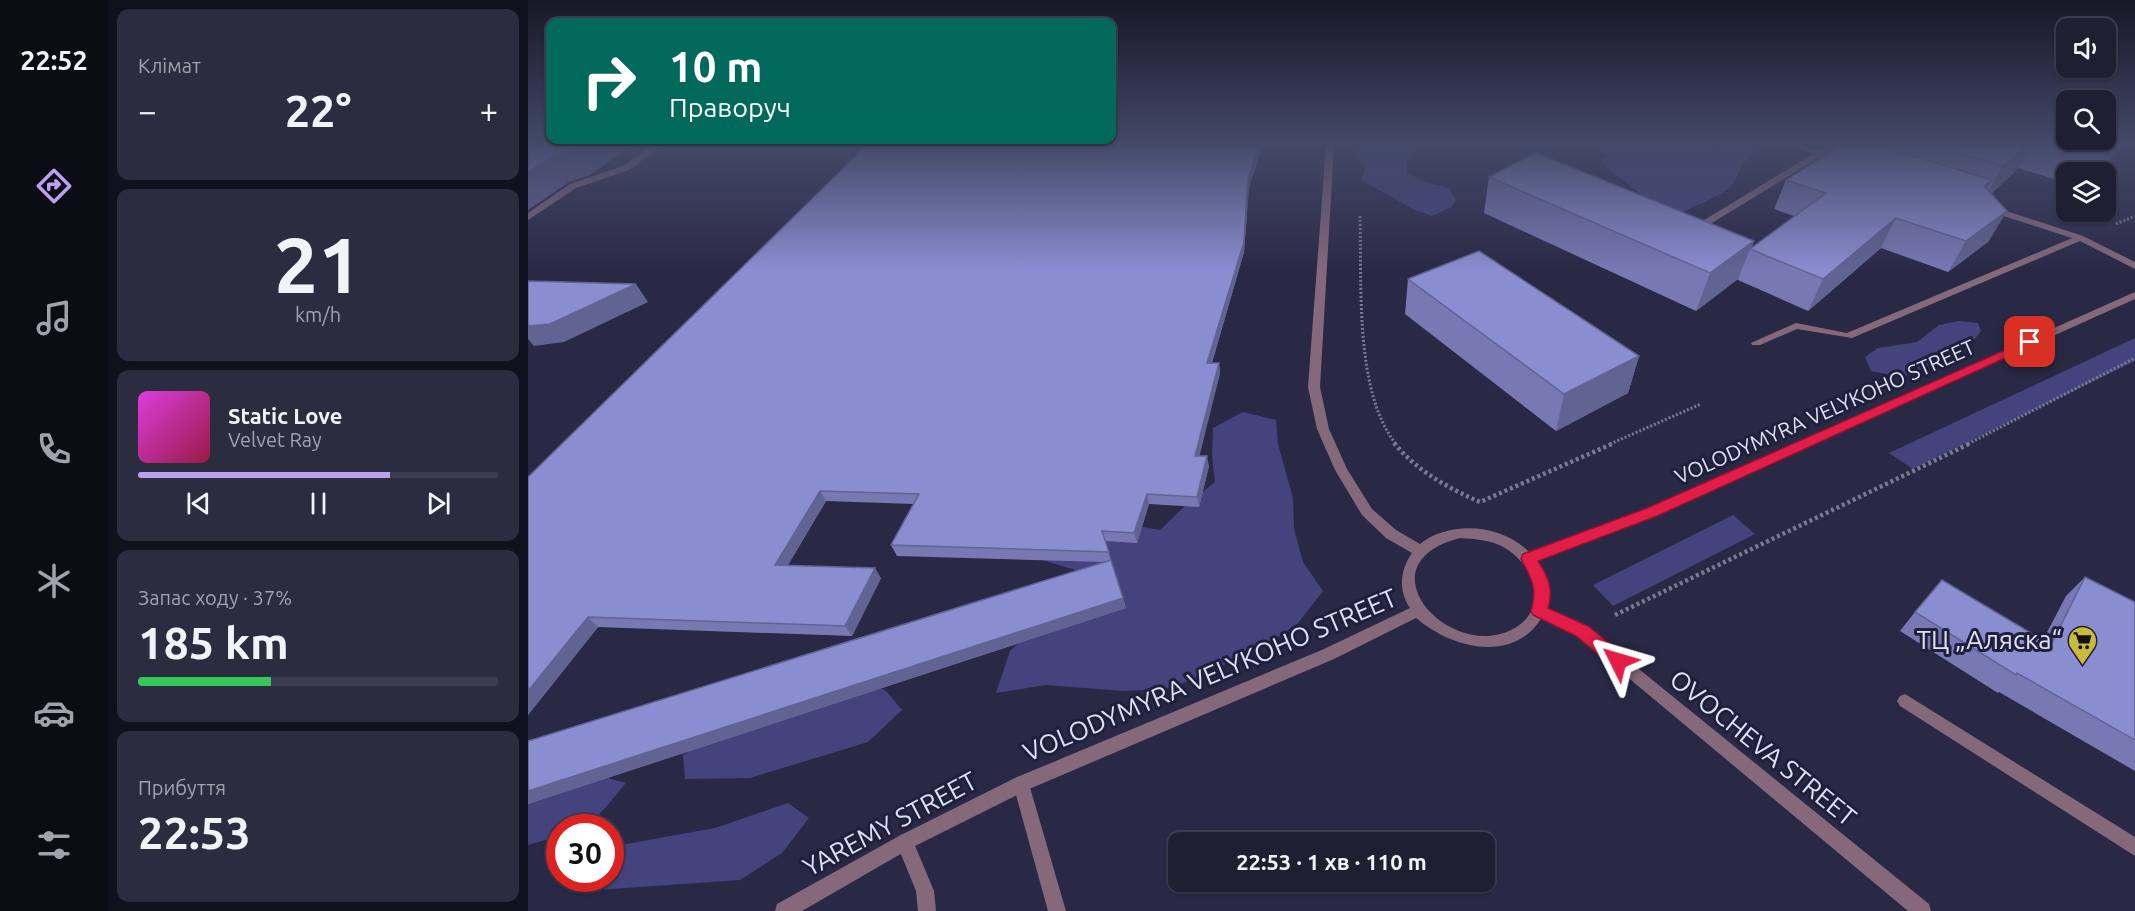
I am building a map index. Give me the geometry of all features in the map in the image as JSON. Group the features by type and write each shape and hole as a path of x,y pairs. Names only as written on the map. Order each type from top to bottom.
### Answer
{"street":[{"path":"528,217 571,188"},
{"path":"1327,188 1314,387 1321,418 1341,470 1367,512 1391,534 1420,551"},
{"path":"1684,226 1695,230 1765,188"},
{"path":"1978,205 2080,238 2135,266"},
{"path":"1755,343 1796,326 1848,336 2080,238"},
{"name":"VOLODYMYRA VELYKOHO STREET","path":"1528,559 1652,512 2135,295"},
{"path":"1460,533 1485,535 1509,544 1528,559 1540,578 1543,599 1539,611 1535,619 1518,634 1492,642 1464,640 1438,629 1418,611 1408,591 1409,569 1420,551 1438,539 1460,533"},
{"name":"VOLODYMYRA VELYKOHO STREET","path":"1021,784 1329,654 1418,611"},
{"name":"OVOCHEVA STREET","path":"1539,611 1582,631 1922,911"},
{"path":"1905,701 2135,847"},
{"path":"1021,784 1057,911"},
{"name":"YAREMY STREET","path":"784,911 905,842 1021,784"},
{"path":"905,842 925,891 927,911"}],"path":[{"path":"1359,214 1367,371 1375,409 1388,434 1401,450 1423,471 1453,490 1480,502 1701,404"},
{"path":"1582,631 1912,473 2135,358"}],"shaded area":[{"path":"1374,188 1447,188 1456,200 1451,207 1432,216 1413,209"},
{"path":"1633,188 1729,188 1678,214 1647,203"},
{"path":"1959,321 1978,323 1981,331 1974,340 1938,351 1927,367 1919,372 1901,375 1871,371 1865,357 1878,348 1917,342 1939,325"},
{"path":"2135,338 2135,361 1913,469 1889,453"},
{"path":"1243,412 1276,420 1278,444 1293,498 1294,529 1303,562 1323,591 1298,623 1262,648 1172,688 1124,691 1046,685 996,693 1010,651 1046,617 1090,600 1075,570 1039,559 1120,523 1160,530 1215,482 1212,455 1213,428"},
{"path":"1733,515 1755,534 1613,606 1593,585"},
{"path":"873,684 886,691 902,710 868,742 750,778 685,779 683,755 734,722"},
{"path":"577,770 626,783 599,814 546,814 546,840 528,845 528,787"},
{"path":"788,803 809,818 782,853 740,880 624,888 624,845 715,828"}],"building":[{"path":"824,188 1247,188 1244,242 1207,363 1219,363 1195,456 1207,456 1197,497 1147,494 1134,533 1102,531 1109,552 891,545 919,494 820,491 775,565 875,568 845,626 588,617 528,691 528,477"},
{"path":"1513,188 1621,188 1754,241 1710,273"},
{"path":"1809,188 1985,188 2007,211 1966,241 1896,218 1823,279 1750,249 1826,193"},
{"path":"1479,251 1639,356 1564,394 1408,279"},
{"path":"528,281 636,284 550,324 528,326"},
{"path":"1111,560 1123,598 528,791 528,741"},
{"path":"2085,577 2135,602 2135,740 2017,673 2016,675 1915,612 1942,580 2051,645"}],"place":[{"name":"ТЦ „Аляска“","path":"2083,666"}],"route":[{"path":"1618,661 1582,631 1539,611 1543,599 1540,578 1528,559 1652,512 2030,342"}]}
